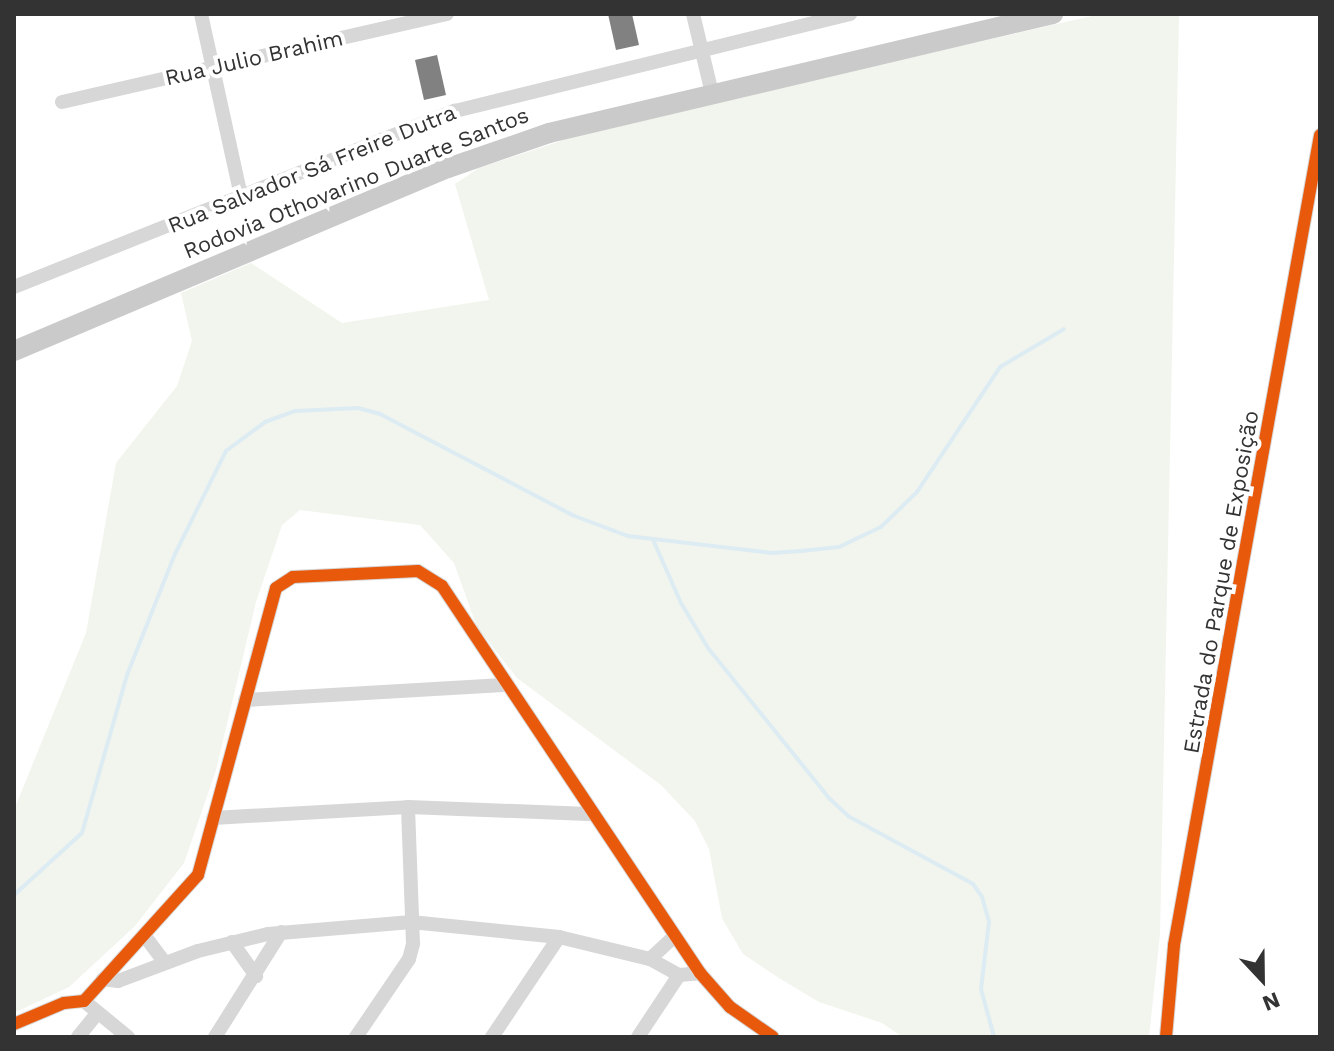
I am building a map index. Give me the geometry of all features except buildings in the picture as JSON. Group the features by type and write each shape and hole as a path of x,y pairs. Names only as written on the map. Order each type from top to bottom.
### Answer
{"main road":[{"name":"Rodovia Othovarino Duarte Santos","path":"14,351 448,168 549,133 1053,14"}],"street":[{"path":"201,14 241,196"},
{"name":"Rua Julio Brahim","path":"62,102 447,14"},
{"path":"693,14 712,93"},
{"name":"Rua Salvador Sá Freire Dutra","path":"14,287 455,111 701,46 850,14"},
{"name":"Estrada do Parque de Exposição","path":"1166,1037 1174,945 1320,135"},
{"path":"14,1024 64,1003 84,1001 198,875 273,594 293,577 418,571 431,577 508,685 700,973 730,1007 773,1037"},
{"path":"245,700 508,685"},
{"path":"213,818 408,807 594,814"},
{"path":"356,1037 409,959 408,807"},
{"path":"103,979 118,981 164,962 232,942 281,932 411,922 559,937 650,959 679,975 700,973"},
{"path":"215,1037 281,932"},
{"path":"144,935 164,962"},
{"path":"650,959 675,936"},
{"path":"492,1037 559,937"},
{"path":"232,942 256,976"},
{"path":"638,1037 679,975"},
{"path":"84,1001 96,1015 128,1037"},
{"path":"78,1037 96,1015"}],"shaded area":[{"path":"1101,14 1179,14 1160,934 1149,1037 903,1037 882,1023 819,1002 779,978 743,954 722,918 709,849 695,821 661,785 517,678 477,627 454,563 420,525 300,510 282,525 256,602 216,770 184,863 135,926 69,987 14,1013 14,810 86,633 116,463 177,386 192,341 181,293 251,263 342,323 489,300 455,184 479,168 600,128"}],"waterway":[{"path":"14,895 82,833 127,675 175,554 226,451 265,422 296,411 358,408 380,414 572,515 628,536 772,553 839,547 881,527 917,492 1000,367 1064,329"},
{"path":"654,542 681,603 708,648 830,799 848,816 973,884 982,897 989,922 981,989 994,1037"}],"cycle path":[{"path":"1166,1037 1174,945 1320,135"},
{"path":"14,1024 64,1003 84,1001 198,875 276,588 293,577 418,571 442,586 700,973 730,1007 773,1037"}]}
